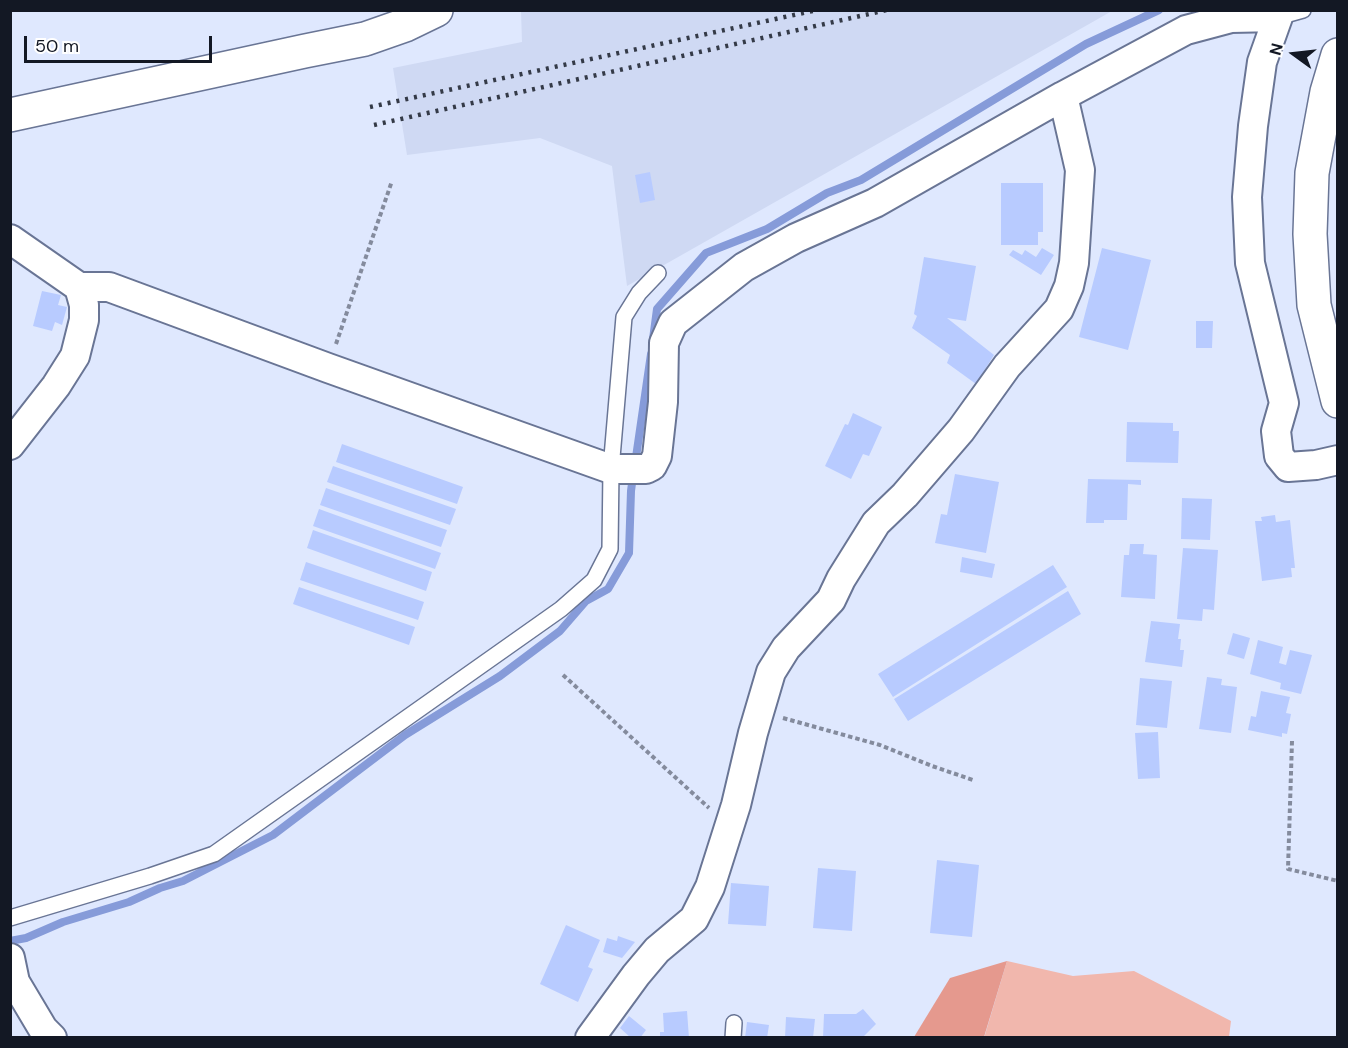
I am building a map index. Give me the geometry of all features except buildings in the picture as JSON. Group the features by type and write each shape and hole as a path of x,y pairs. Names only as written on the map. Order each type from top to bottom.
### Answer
{"street":[{"path":"10,115 365,39 405,25 436,10"},
{"path":"10,239 79,287 109,287 610,469 646,469 652,466 657,456 663,402 664,343 673,323 744,267 796,238 875,203 1063,96 1186,30 1231,18 1290,14"},
{"path":"1290,14 1262,62 1253,126 1247,197 1250,263 1284,403 1276,431 1279,456 1288,467 1316,465 1338,460"},
{"path":"1338,55 1327,92 1312,173 1310,234 1314,305 1338,401"},
{"path":"590,1038 657,950 694,919 710,887 771,672 786,648 831,600 841,579 876,523 905,495 961,430 1007,366 1059,309 1069,286 1074,263 1080,170 1063,96"},
{"path":"10,445 56,386 75,356 84,320 84,306 79,287"},
{"path":"12,973 43,1029 52,1038"}],"lane":[{"path":"10,918 150,876 214,854 561,609 594,580 610,549 610,469 624,317 639,293 658,273"}],"path":[{"path":"327,368 392,181"},
{"path":"564,675 729,826"},
{"path":"759,711 880,745 973,780"},
{"path":"1292,741 1287,868 1338,881"}],"shaded area":[{"path":"521,11 1112,11 627,286 612,166 540,138 407,155 393,68 522,42"},
{"path":"1007,961 1073,976 1134,971 1231,1021 1229,1037 984,1038"},
{"path":"1007,961 984,1037 914,1037 950,978"}],"waterway":[{"path":"653,339 657,309 706,253 767,229 827,193 861,180 1086,44 1159,10"},
{"path":"635,464 651,354"},
{"path":"10,941 26,938 63,922 129,902 160,888 183,881 273,835 405,735 500,676 560,631 586,601 608,589 629,553 633,476"}],"railway":[{"path":"370,107 817,10"},
{"path":"374,125 887,10"}]}
